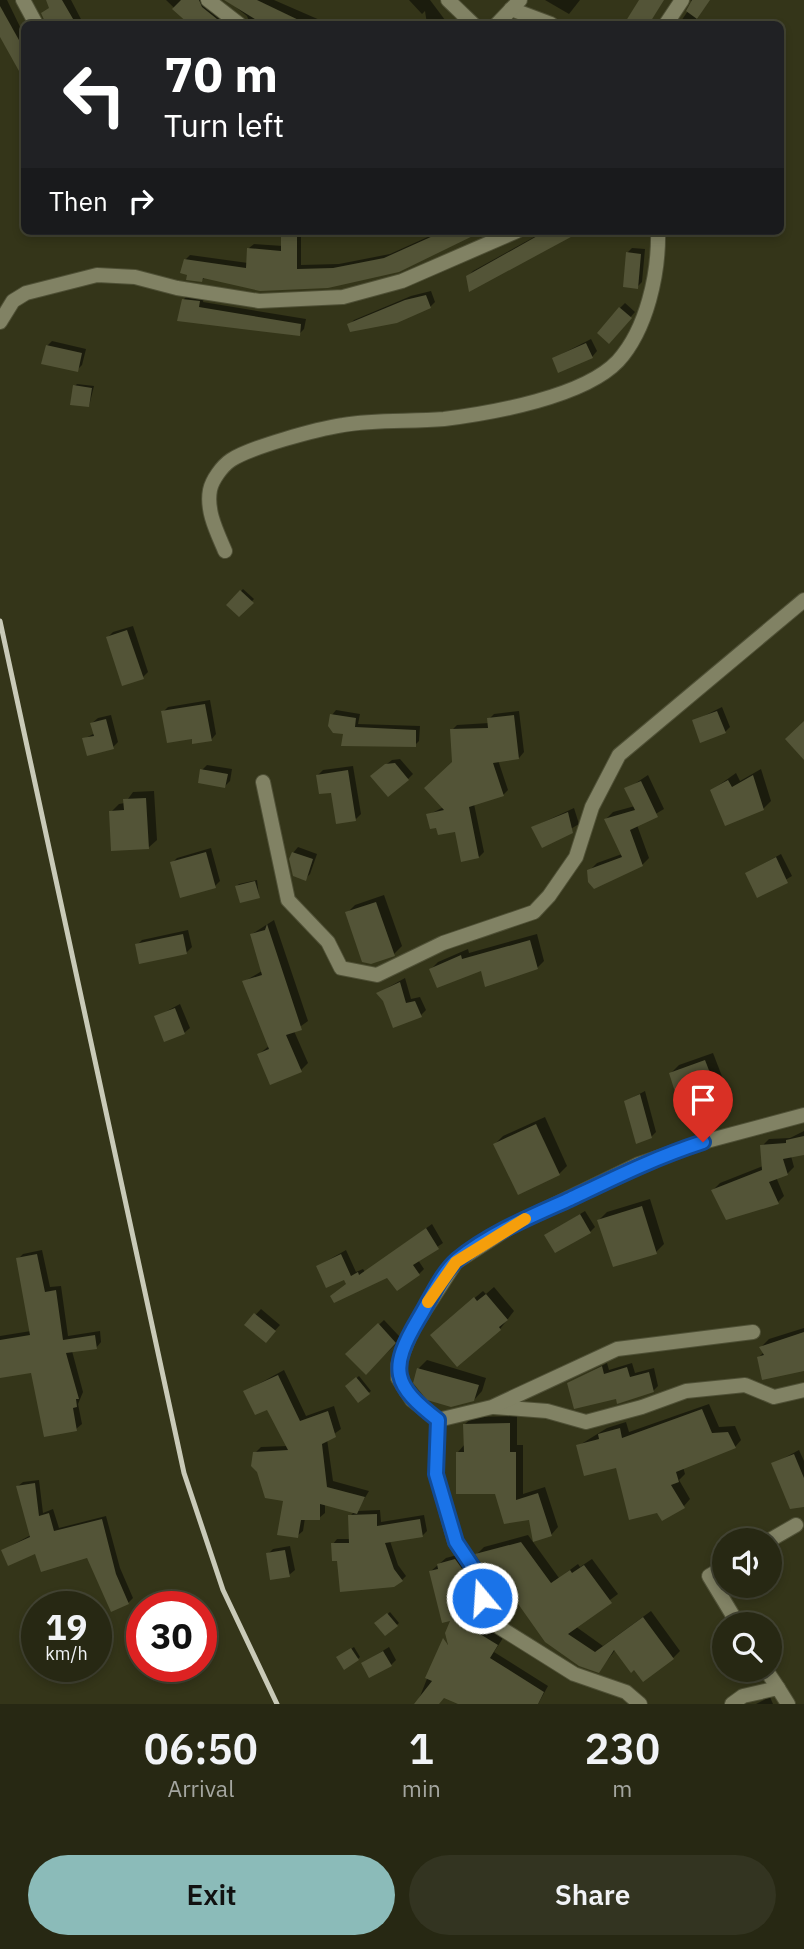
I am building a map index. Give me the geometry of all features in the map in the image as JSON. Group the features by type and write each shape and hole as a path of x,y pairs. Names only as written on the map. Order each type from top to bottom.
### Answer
{"street":[{"path":"23,0 34,21"},
{"path":"208,0 235,21"},
{"path":"448,0 470,21"},
{"path":"668,21 682,0"},
{"path":"500,21 515,4 546,21"},
{"path":"0,322 13,301 26,293 97,275 135,277 177,288 259,301 343,297 402,281 508,235"},
{"path":"225,551 210,515 210,489 229,461 246,453 342,425 445,418 533,401 574,390 617,362 640,328 650,293 657,235"},
{"path":"263,782 288,900 328,942 341,968 377,975 443,943 534,912 549,896 576,857 592,807 618,755 804,600"},
{"path":"438,1420 412,1400 398,1378 398,1365 412,1330 456,1262 515,1224 639,1164 703,1142 804,1115"},
{"path":"438,1420 492,1407 617,1349 753,1332"},
{"path":"492,1407 547,1411 586,1422 642,1407 686,1391 745,1385 774,1397 804,1390"},
{"path":"438,1420 436,1474 456,1542 478,1575 486,1611 499,1627 574,1674 626,1692 640,1704"},
{"path":"782,1533 796,1525"},
{"path":"774,1682 788,1704"},
{"path":"732,1704 743,1696 778,1688"}],"building":[{"path":"46,0 62,0 74,21 45,21 41,13 49,8"},
{"path":"181,0 199,0 202,7 217,19 186,21 172,9"},
{"path":"224,0 257,0 301,21 258,21"},
{"path":"639,0 664,0 651,21 626,21"},
{"path":"692,0 710,0 697,19 686,11"},
{"path":"0,6 21,44 21,75 0,37"},
{"path":"281,235 297,235 297,269 333,268 384,258 435,235 475,235 399,272 328,288 260,291 203,278 202,282 186,280 187,275 180,273 184,259 246,268 247,248 281,251"},
{"path":"539,235 575,235 469,292 466,276"},
{"path":"626,252 641,254 638,289 623,287"},
{"path":"426,295 431,308 397,323 350,332 347,324 405,300"},
{"path":"182,299 200,301 199,307 301,324 300,336 177,321"},
{"path":"619,307 632,318 609,344 597,333"},
{"path":"586,343 593,358 558,373 552,358"},
{"path":"46,345 82,353 78,372 41,364"},
{"path":"73,385 92,388 89,407 70,405"},
{"path":"240,590 254,603 239,617 226,605"},
{"path":"127,630 144,679 122,686 106,637"},
{"path":"205,704 212,741 192,744 192,739 167,743 161,711"},
{"path":"717,711 726,733 700,743 692,720"},
{"path":"330,714 356,718 355,727 416,730 416,747 341,746 343,734 333,733 328,726"},
{"path":"514,715 519,759 493,763 504,796 469,807 479,858 461,862 455,832 438,835 436,828 430,829 426,814 444,810 424,788 452,762 450,729 488,728 487,718"},
{"path":"106,719 114,749 87,756 82,738 94,736 90,723"},
{"path":"804,721 804,760 785,739"},
{"path":"395,763 409,780 388,797 370,776 385,764"},
{"path":"200,769 228,774 225,788 198,783"},
{"path":"348,770 356,821 336,824 331,793 319,794 316,775"},
{"path":"753,775 764,810 725,826 710,790 728,780 732,787"},
{"path":"641,781 658,817 630,830 643,866 594,889 588,882 587,870 622,857 604,819 635,810 624,788"},
{"path":"146,798 149,849 111,851 109,811 124,810 123,799"},
{"path":"568,812 573,833 542,848 531,827"},
{"path":"206,852 216,888 180,898 170,862"},
{"path":"292,852 313,859 306,881 293,876 289,859"},
{"path":"776,857 788,883 757,898 745,873"},
{"path":"255,881 260,898 240,903 235,886"},
{"path":"376,902 395,956 371,964 362,962 345,912"},
{"path":"267,924 302,1030 286,1035 302,1072 270,1085 257,1054 269,1049 242,981 262,975 250,934 265,930"},
{"path":"183,934 187,954 139,964 135,944"},
{"path":"530,940 538,969 485,987 481,971 437,988 429,969 461,955 462,959"},
{"path":"400,982 406,1003 415,1001 422,1017 393,1028 383,1001 376,993"},
{"path":"175,1008 185,1034 164,1042 154,1016"},
{"path":"705,1060 723,1107 684,1120 669,1073"},
{"path":"640,1094 652,1138 636,1144 624,1101"},
{"path":"536,1124 560,1175 518,1195 493,1144"},
{"path":"804,1136 804,1155 783,1159 788,1175 769,1182 779,1204 726,1220 711,1190 762,1170 760,1145 786,1143 786,1140"},
{"path":"642,1206 657,1254 613,1267 597,1220"},
{"path":"580,1214 591,1233 555,1253 544,1235"},
{"path":"426,1228 439,1249 413,1265 420,1275 397,1291 387,1278 334,1303 330,1296 346,1284 344,1280 326,1288 316,1266 341,1254 351,1276 358,1272 359,1275"},
{"path":"37,1254 45,1292 56,1290 63,1340 95,1335 97,1349 66,1353 79,1399 76,1399 77,1407 73,1408 77,1431 44,1437 31,1373 0,1378 0,1340 30,1335 16,1258"},
{"path":"486,1294 508,1320 499,1327 501,1330 457,1367 430,1335 474,1297 477,1301"},
{"path":"254,1313 276,1331 266,1343 244,1325"},
{"path":"378,1323 396,1343 366,1375 345,1354"},
{"path":"804,1332 804,1371 762,1380 757,1357 764,1355 759,1347"},
{"path":"602,1366 604,1374 627,1367 630,1377 649,1372 654,1392 617,1404 616,1399 574,1409 567,1383"},
{"path":"417,1368 479,1385 474,1401 451,1407 427,1400 413,1383"},
{"path":"278,1375 300,1421 328,1411 336,1437 322,1444 327,1487 365,1497 357,1514 320,1504 320,1520 301,1520 298,1538 277,1535 283,1501 265,1498 257,1472 251,1466 253,1452 288,1450 267,1410 255,1415 243,1391"},
{"path":"356,1377 370,1394 358,1403 345,1386"},
{"path":"702,1409 712,1433 728,1432 736,1448 676,1472 679,1482 671,1485 685,1508 662,1521 657,1513 629,1520 616,1468 584,1476 576,1445 599,1439 598,1434 620,1428 622,1438"},
{"path":"510,1423 510,1452 516,1452 516,1500 538,1493 552,1536 533,1542 529,1520 504,1524 495,1494 456,1494 456,1452 464,1452 463,1424"},
{"path":"794,1454 804,1478 804,1507 790,1509 771,1463"},
{"path":"35,1483 39,1516 49,1513 54,1531 102,1519 116,1574 126,1597 126,1605 112,1612 112,1591 102,1591 87,1558 41,1572 35,1554 8,1566 1,1550 30,1537 16,1486"},
{"path":"377,1514 377,1526 420,1519 423,1537 385,1543 394,1569 403,1581 394,1587 340,1592 337,1561 332,1561 331,1543 349,1543 348,1515"},
{"path":"521,1542 551,1583 570,1570 572,1573 584,1565 612,1603 568,1634 595,1652 643,1617 674,1659 643,1682 634,1670 631,1673 614,1650 599,1673 579,1666 545,1642 509,1591 502,1597 475,1554"},
{"path":"285,1550 290,1577 270,1580 266,1553"},
{"path":"455,1559 468,1577 475,1631 498,1645 490,1658 544,1692 538,1704 458,1704 444,1698 439,1704 414,1704 432,1681 425,1678 443,1638 448,1645 445,1633 450,1621 442,1623 429,1571 438,1569 437,1564"},
{"path":"387,1613 398,1626 385,1636 374,1623"},
{"path":"351,1648 359,1660 344,1670 336,1657"},
{"path":"383,1651 392,1666 369,1678 361,1663"}],"railway":[{"path":"0,621 184,1473 223,1590 277,1704"}],"slow traffic":[{"path":"428,1302 456,1262 525,1219"}],"route":[{"path":"482,1598 478,1575 456,1542 436,1474 438,1420 412,1400 398,1378 398,1365 412,1330 447,1273 467,1254 515,1224 639,1164 703,1142"}]}
